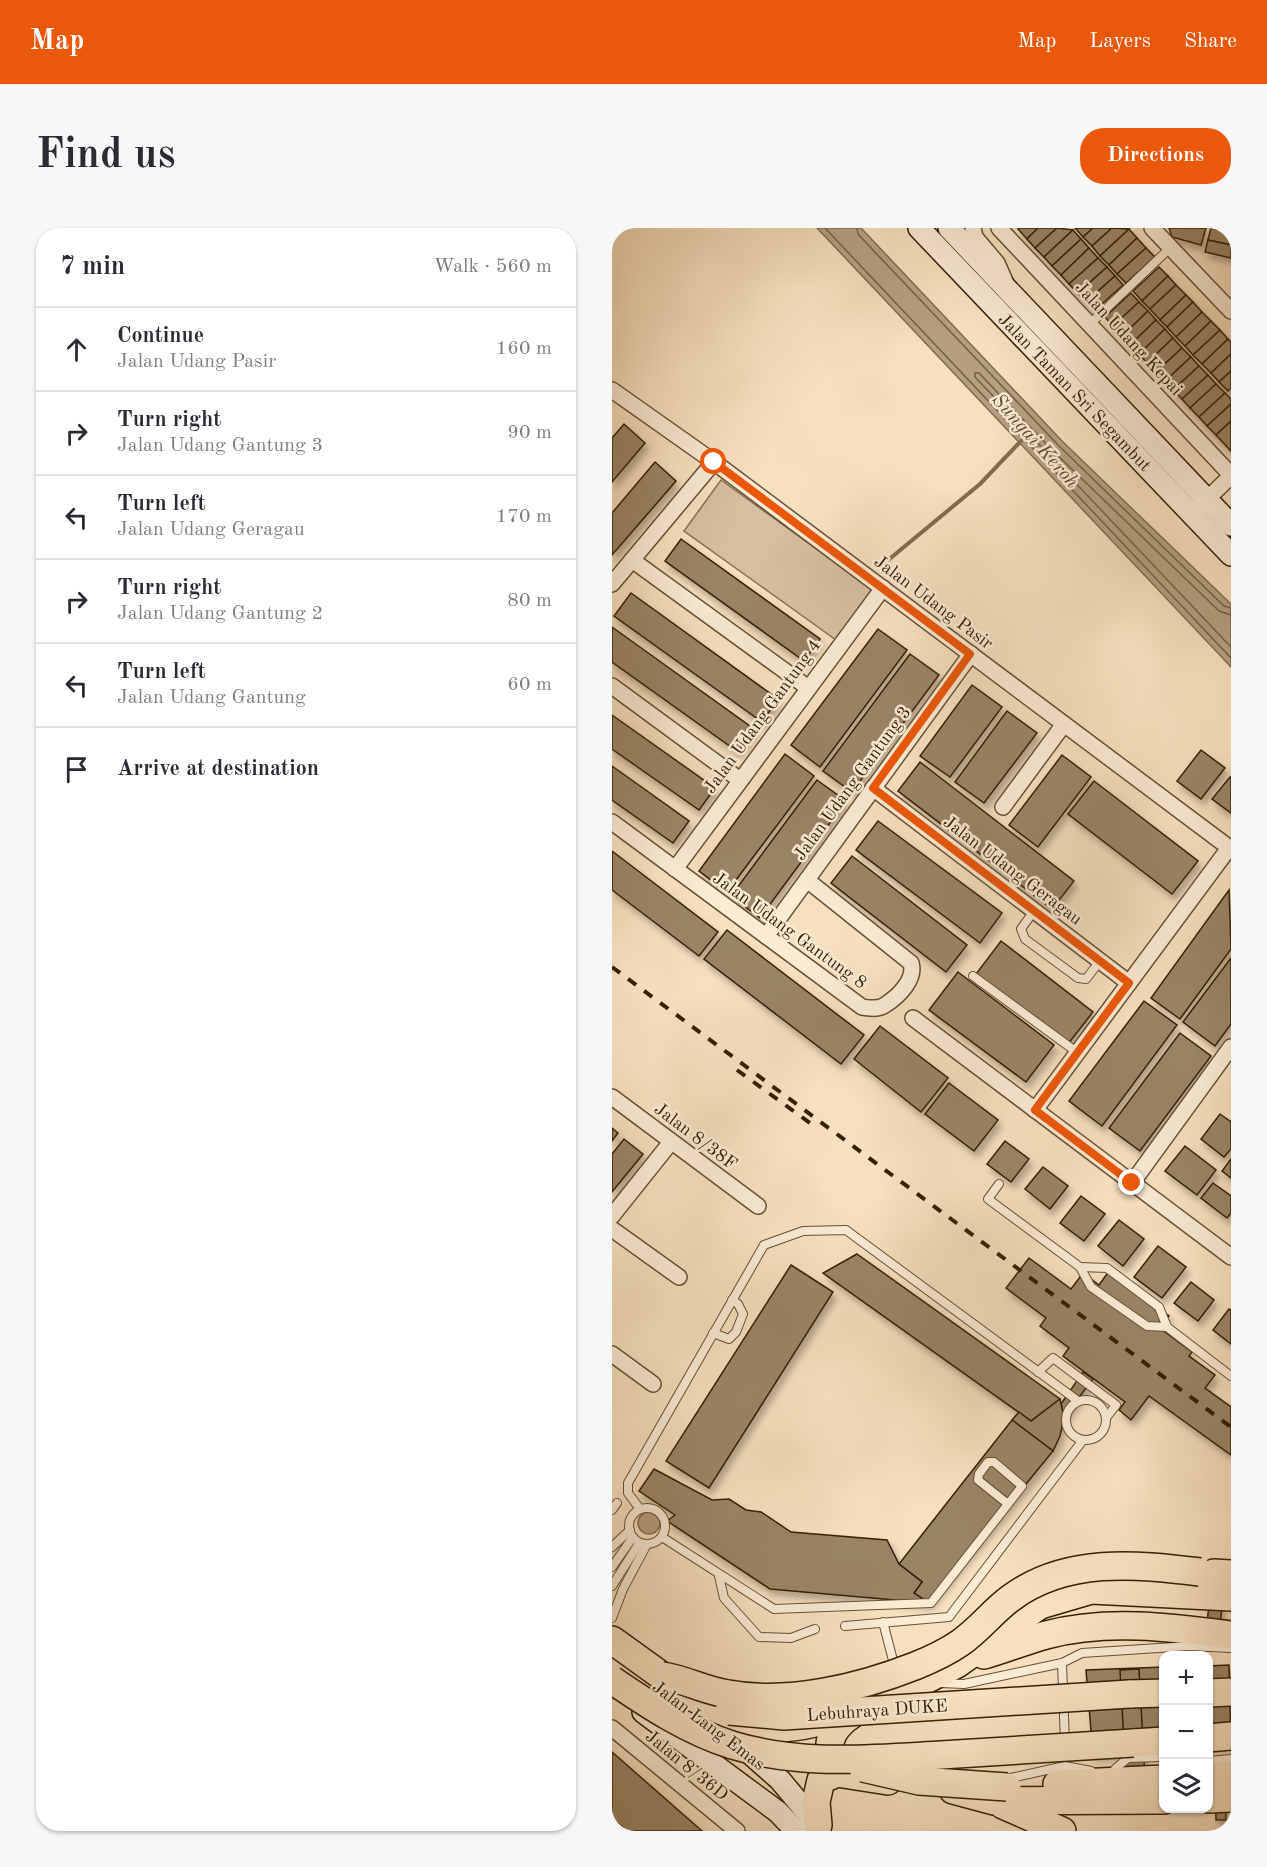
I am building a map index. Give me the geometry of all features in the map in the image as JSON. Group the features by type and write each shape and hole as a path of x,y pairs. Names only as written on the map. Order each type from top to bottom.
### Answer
{"highway":[{"path":"662,1676 732,1695 769,1697 825,1691 869,1681 939,1655 961,1643 1010,1598 1031,1584 1058,1573 1104,1566 1215,1573"},
{"path":"678,1701 722,1720 768,1730 792,1728 865,1707 913,1688 957,1664 1040,1605 1091,1590 1231,1597"},
{"path":"957,1664 1047,1635 1097,1627 1137,1626 1231,1635"},
{"name":"Lebuhraya DUKE","path":"612,1640 689,1695 742,1714 772,1717 1159,1693"},
{"path":"612,1680 682,1724 715,1739 750,1750 801,1760 851,1766 1001,1794 1154,1773"},
{"path":"1213,1693 1231,1692"},
{"path":"857,1776 838,1766 830,1749 831,1738 840,1722 865,1707"},
{"path":"1213,1738 1231,1736"},
{"path":"801,1760 867,1759 1159,1741"},
{"path":"812,1829 821,1780 837,1773 954,1790 1001,1794 1159,1800"},
{"path":"1213,1776 1231,1775"},
{"path":"1001,1794 1062,1831"},
{"path":"1213,1799 1231,1798"}],"street":[{"name":"Jalan Taman Sri Segambut","path":"919,228 1199,507 1231,525"},
{"name":"Jalan Taman Sri Segambut","path":"949,228 1199,507 1231,555"},
{"path":"972,228 975,237 997,262 1011,295"},
{"name":"Jalan Udang Kepai","path":"999,228 1231,476"},
{"path":"1152,228 1231,311"},
{"name":"Jalan Udang Pasir","path":"613,391 714,462 1230,848"},
{"path":"612,584 714,462"},
{"path":"1199,507 1231,476"},
{"path":"632,560 807,687"},
{"name":"Jalan Udang Gantung 4","path":"675,869 807,687 883,588"},
{"name":"Jalan Udang Gantung 3","path":"766,936 970,654"},
{"path":"612,686 740,780"},
{"path":"1003,807 1064,724"},
{"name":"Jalan Udang Geragau","path":"873,788 1129,983"},
{"name":"Jalan Udang Gantung 8","path":"612,822 862,1007 872,1009 885,1006 910,981 914,971 911,963 807,880"},
{"path":"1035,1110 1230,848"},
{"path":"914,1018 1231,1257"},
{"path":"1132,1183 1231,1047"},
{"name":"Jalan 8/38F","path":"612,1097 758,1206"},
{"path":"612,1216 670,1142"},
{"path":"612,1229 679,1277"},
{"path":"612,1354 653,1384"},
{"name":"Jalan Lang Emas","path":"612,1653 736,1741 780,1780 812,1829"},
{"name":"Jalan Lang Emas","path":"612,1687 668,1732 720,1767 778,1812 812,1829"},
{"name":"Jalan 8/36D","path":"612,1728 737,1831"}],"lane":[{"path":"1090,324 1170,248"},
{"path":"1034,911 1021,929 1025,939 1078,978 1086,979 1100,961"},
{"path":"973,976 1077,1053"},
{"path":"999,1184 988,1199 1080,1267 1091,1287 1147,1326 1167,1327"},
{"path":"640,1509 628,1493 628,1483 764,1245 803,1231 846,1230 1078,1401"},
{"path":"1080,1267 1107,1268 1159,1307 1167,1327 1231,1376"},
{"path":"713,1333 729,1339 736,1332 743,1314 738,1304 732,1300"},
{"path":"1038,1372 1053,1358 1116,1405 1106,1418 1101,1433 1096,1438 1083,1440 1071,1434 1065,1422 1068,1410 1078,1401 1092,1400 1098,1403 1106,1418"},
{"path":"846,1626 949,1617 1083,1440"},
{"path":"662,1537 718,1576 774,1609 931,1603 1022,1486 1021,1482 994,1462 988,1462 979,1474 978,1480 1008,1503"},
{"path":"612,1567 631,1533 631,1518 640,1509 652,1508 662,1515 666,1526 662,1537 647,1544 623,1589 612,1618"},
{"path":"631,1533 647,1544"},
{"path":"612,1547 631,1533"},
{"path":"612,1586 638,1545"},
{"path":"718,1576 724,1598 759,1637 791,1638 815,1629"},
{"path":"884,1622 913,1688 964,1684 1062,1663 1082,1653 1189,1646 1231,1648"},
{"path":"1062,1663 1065,1766"},
{"path":"1115,1770 1128,1758 1159,1757"},
{"path":"1213,1761 1231,1759"},
{"path":"954,1790 1065,1766 1094,1771 1134,1768"}],"shaded area":[{"path":"721,480 872,589 836,640 684,531"}],"water":[{"name":"Sungai Keroh","path":"817,228 861,228 1063,442 1231,604 1231,667"},
{"path":"649,1512 657,1515 660,1523 657,1531 649,1534 641,1531 638,1523 641,1515"}],"building":[{"path":"1038,228 1027,239 1018,229"},
{"path":"1038,228 1057,228 1035,248 1027,239"},
{"path":"1057,228 1073,230 1044,257 1035,248"},
{"path":"1075,228 1093,228 1083,237"},
{"path":"1093,228 1112,228 1092,246 1083,237"},
{"path":"1112,228 1129,229 1100,256 1092,246"},
{"path":"1169,228 1206,228 1201,245 1172,237"},
{"path":"1211,228 1231,233 1231,245 1208,240"},
{"path":"1212,228 1231,228 1231,233"},
{"path":"1129,229 1137,238 1109,265 1100,256"},
{"path":"1073,230 1081,239 1052,266 1044,257"},
{"path":"1137,238 1146,248 1117,274 1109,265"},
{"path":"1081,239 1089,248 1061,275 1052,266"},
{"path":"1208,240 1231,245 1231,258 1205,252"},
{"path":"1089,248 1098,258 1069,284 1061,275"},
{"path":"1146,248 1155,257 1126,283 1117,274"},
{"path":"1098,258 1107,267 1078,293 1069,284"},
{"path":"1107,267 1115,276 1086,302 1078,293"},
{"path":"1159,267 1168,276 1142,301 1133,291"},
{"path":"1115,276 1123,285 1094,311 1086,302"},
{"path":"1168,276 1176,285 1150,309 1142,301"},
{"path":"1176,285 1186,295 1160,320 1150,309"},
{"path":"1131,293 1139,302 1113,326 1105,317"},
{"path":"1186,295 1193,302 1167,327 1160,320"},
{"path":"1139,302 1148,311 1122,336 1113,326"},
{"path":"1193,302 1202,312 1176,337 1167,327"},
{"path":"1148,311 1156,320 1130,345 1122,336"},
{"path":"1202,312 1211,321 1185,346 1176,337"},
{"path":"1156,320 1165,329 1139,354 1130,345"},
{"path":"1211,321 1220,330 1193,355 1185,346"},
{"path":"1165,329 1173,338 1147,363 1139,354"},
{"path":"1220,330 1228,339 1202,364 1193,355"},
{"path":"1173,338 1182,348 1156,372 1147,363"},
{"path":"1228,339 1231,342 1231,354 1211,373 1202,364"},
{"path":"1182,348 1191,357 1165,381 1156,372"},
{"path":"1231,354 1231,371 1219,382 1211,373"},
{"path":"1191,357 1199,366 1173,390 1165,381"},
{"path":"1199,366 1208,375 1182,399 1173,390"},
{"path":"1231,371 1231,388 1228,391 1219,382"},
{"path":"1208,375 1216,384 1190,408 1182,399"},
{"path":"1216,384 1225,393 1199,417 1190,408"},
{"path":"1225,393 1231,399 1231,404 1207,426 1199,417"},
{"path":"1231,404 1231,421 1216,435 1207,426"},
{"path":"1231,421 1231,451 1216,435"},
{"path":"624,424 645,443 612,482 612,438"},
{"path":"655,462 676,481 612,555 612,513"},
{"path":"681,539 820,639 804,661 665,561"},
{"path":"631,593 778,699 762,722 614,616"},
{"path":"612,627 754,729 738,752 612,662"},
{"path":"878,629 907,650 820,767 791,745"},
{"path":"910,654 939,675 852,792 823,771"},
{"path":"972,685 1002,707 950,777 920,756"},
{"path":"1007,711 1037,733 984,803 955,782"},
{"path":"612,715 715,788 699,810 612,749"},
{"path":"1201,750 1225,768 1201,799 1177,781"},
{"path":"785,754 814,776 727,892 699,871"},
{"path":"1062,755 1091,777 1038,847 1009,825"},
{"path":"920,762 1074,881 1052,909 898,791"},
{"path":"612,766 689,821 673,843 612,800"},
{"path":"1231,777 1231,813 1212,799"},
{"path":"817,780 846,801 760,918 731,896"},
{"path":"1094,781 1198,861 1172,894 1068,814"},
{"path":"878,821 1002,913 980,943 856,850"},
{"path":"612,851 718,932 699,956 612,890"},
{"path":"852,856 967,945 946,972 831,883"},
{"path":"1229,890 1231,949 1180,1019 1151,998"},
{"path":"727,930 864,1035 841,1064 704,959"},
{"path":"1001,941 1093,1012 1068,1044 976,974"},
{"path":"1231,958 1231,1024 1215,1046 1183,1022"},
{"path":"958,972 1054,1045 1026,1082 929,1010"},
{"path":"1144,1001 1177,1025 1102,1126 1069,1101"},
{"path":"880,1026 948,1078 921,1112 854,1059"},
{"path":"1180,1033 1211,1056 1140,1151 1109,1128"},
{"path":"949,1083 998,1120 974,1151 925,1114"},
{"path":"1220,1114 1231,1122 1231,1149 1224,1157 1201,1139"},
{"path":"612,1128 618,1133 612,1141"},
{"path":"624,1139 643,1154 612,1192 612,1154"},
{"path":"1005,1141 1029,1159 1011,1182 987,1164"},
{"path":"1185,1146 1216,1170 1197,1195 1165,1171"},
{"path":"1231,1159 1231,1178 1222,1171"},
{"path":"1043,1167 1068,1186 1050,1209 1025,1189"},
{"path":"1213,1183 1231,1196 1231,1213 1227,1218 1201,1198"},
{"path":"1081,1196 1105,1214 1084,1241 1060,1223"},
{"path":"1119,1220 1144,1239 1123,1266 1098,1246"},
{"path":"1158,1246 1186,1267 1162,1298 1134,1277"},
{"path":"857,1254 1060,1399 1031,1421 823,1273"},
{"path":"1029,1258 1071,1289 1083,1273 1099,1285 1109,1271 1169,1316 1160,1328 1192,1352 1189,1356 1215,1375 1205,1388 1231,1407 1231,1455 1149,1396 1131,1420 1119,1410 1125,1402 1063,1356 1069,1348 1040,1326 1046,1318 1006,1288"},
{"path":"791,1265 833,1292 709,1488 666,1461"},
{"path":"1191,1282 1214,1300 1198,1321 1174,1303"},
{"path":"1229,1309 1231,1310 1231,1344 1213,1330"},
{"path":"1083,1372 1093,1379 1064,1417 1061,1404"},
{"path":"1060,1399 1064,1417 1060,1436 1053,1451 1012,1420 1019,1412 1031,1421"},
{"path":"1012,1420 1053,1451 929,1603 914,1593 922,1582 899,1564"},
{"path":"654,1469 712,1500 729,1499 746,1510 761,1512 791,1532 887,1540 899,1564 922,1582 914,1593 929,1603 770,1589 667,1521 675,1515 639,1491"},
{"path":"1212,1576 1225,1578 1220,1625 1207,1623"},
{"path":"1229,1665 1231,1745 1213,1746 1213,1666"},
{"path":"1159,1667 1159,1750 1093,1755 1086,1670"},
{"path":"1139,1669 1145,1778 1126,1779 1120,1670"},
{"path":"612,1752 702,1831 627,1831 612,1818"},
{"path":"1215,1787 1225,1787 1226,1820 1216,1820"}],"waterway":[{"name":"Sungai Keroh","path":"881,566 980,484 1021,441"}],"railway":[{"path":"612,967 1231,1427"},
{"path":"737,1070 810,1123"}],"route":[{"path":"714,462 970,654 873,788 1129,983 1035,1110 1132,1183"}]}
